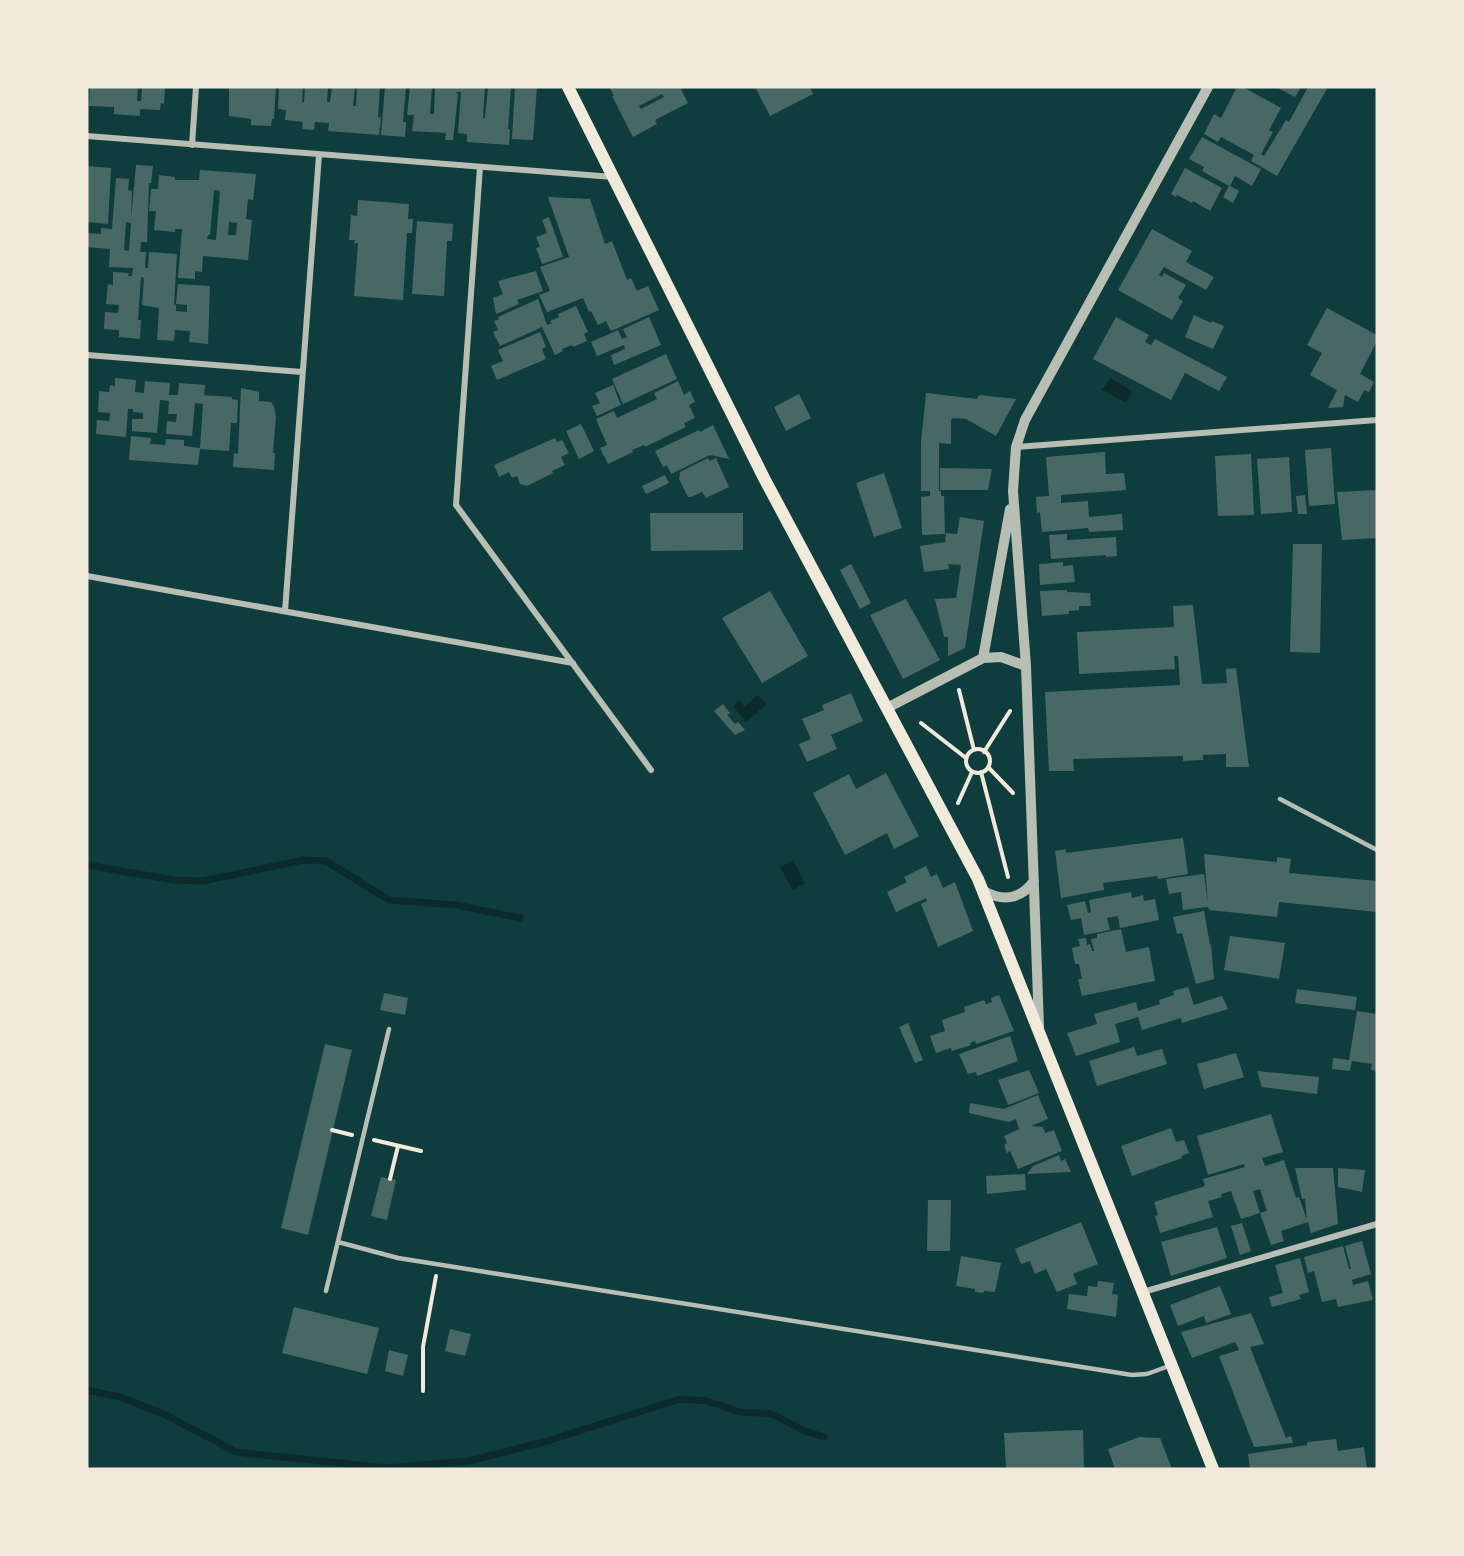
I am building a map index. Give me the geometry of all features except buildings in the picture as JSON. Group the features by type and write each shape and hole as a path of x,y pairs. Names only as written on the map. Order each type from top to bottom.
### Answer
{"main road":[{"path":"568,87 764,478 984,891 1214,1469"}],"street":[{"path":"192,145 196,87"},
{"path":"983,658 1013,491 1016,447 1024,420 1208,87"},
{"path":"87,136 613,177"},
{"path":"285,611 319,155"},
{"path":"480,167 456,504 651,770"},
{"path":"87,355 302,372"},
{"path":"1016,447 1377,420"},
{"path":"1013,491 1026,666 1039,1033"},
{"path":"87,576 574,663"},
{"path":"887,708 983,658 1001,657 1026,666"},
{"path":"984,891 992,896 1011,898 1028,889 1034,881"},
{"path":"1143,1292 1377,1224"}],"lane":[{"path":"1280,799 1377,850"},
{"path":"326,1291 388,1029"},
{"path":"338,1242 398,1258 1132,1375 1146,1374 1172,1365"}],"path":[{"path":"958,690 974,750"},
{"path":"984,752 1010,711"},
{"path":"921,723 966,758 967,766 972,772"},
{"path":"972,772 981,772 988,767 989,759 984,752 974,750"},
{"path":"966,758 974,750"},
{"path":"988,767 1014,794"},
{"path":"958,803 972,772"},
{"path":"981,772 1008,877"},
{"path":"390,1179 398,1146"},
{"path":"423,1391 423,1347 438,1264"}],"water":[{"path":"1110,378 1132,391 1126,403 1102,390"},
{"path":"758,695 767,704 746,722 733,706 739,700 745,706"},
{"path":"793,860 805,883 793,890 780,867"}],"waterway":[{"path":"87,865 174,880 203,881 304,860 326,861 389,900 456,905 520,918"},
{"path":"87,1390 120,1397 164,1414 236,1452 387,1468 469,1461 544,1442 680,1399 707,1401 740,1412 772,1414 805,1431 824,1437"}]}
